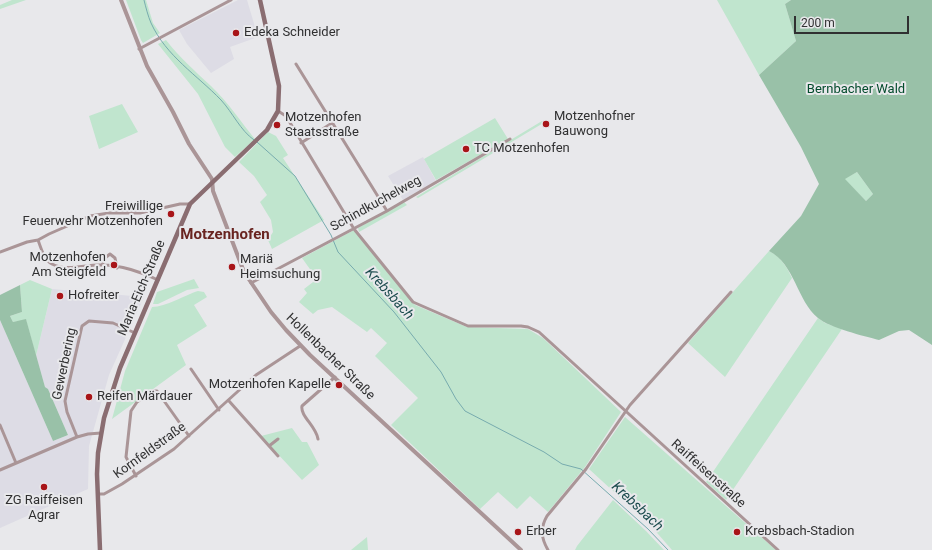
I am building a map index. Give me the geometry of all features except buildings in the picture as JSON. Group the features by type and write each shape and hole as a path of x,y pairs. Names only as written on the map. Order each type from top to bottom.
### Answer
{"main road":[{"name":"Maria-Eich-Straße","path":"100,550 98,460 101,433 108,403 135,333 190,204 259,139 274,121 278,111 280,100 279,86 260,0"}],"street":[{"name":"Hollenbacher Straße","path":"121,0 139,49 156,84 173,112 188,144 212,179 211,185 239,261 251,284 276,318 300,346 521,550"},
{"path":"139,49 231,0"},
{"path":"296,64 387,211"},
{"name":"Raiffeisenstraße","path":"278,111 286,116 354,229 416,304 468,326 521,326 534,329 778,550"},
{"path":"301,143 332,123"},
{"name":"Schindkuchelweg","path":"251,284 387,211 510,139"},
{"path":"0,252 27,242 38,240 74,223 100,214 140,213 180,204 190,204"},
{"path":"38,240 47,260 56,265 71,267 102,265 142,273 158,280"},
{"path":"102,265 105,258 110,254 115,258 117,268"},
{"path":"548,550 544,543 542,527 553,508 586,469 625,412 731,292"},
{"name":"Gewerbering","path":"77,437 67,412 65,402 82,326 89,321 108,322 135,333"},
{"name":"Kornfeldstraße","path":"98,494 112,490 136,476 174,449 229,401 256,375 300,346"},
{"path":"191,369 219,410"},
{"path":"318,439 315,429 302,412 302,406 335,377"},
{"path":"136,476 126,458 131,411 137,402 153,391 157,391 189,436"},
{"path":"229,401 278,456"},
{"path":"0,425 16,463"},
{"path":"0,470 77,437 101,433"},
{"path":"269,446 278,439"}],"shaded area":[{"path":"238,0 247,0 258,37 230,47 234,59 211,73 187,44 179,30"},
{"path":"423,157 436,181 403,200 388,176"},
{"path":"52,289 144,297 109,375 89,446 88,489 0,528 0,320 53,441 68,435 48,389 45,387 36,356"}],"green space":[{"path":"12,0 26,0 0,9 0,5"},
{"path":"126,0 146,0 153,23 160,33 143,43"},
{"path":"717,0 791,0 785,4 796,41 759,75"},
{"name":"Bernbacher Wald","path":"791,0 932,0 932,345 909,330 899,331 879,340 847,331 823,322 811,311 805,302 785,265 778,257 769,251 801,216 819,184 801,147 759,75 796,41 785,4","holes":["857,172 873,194 866,201 845,179"]},
{"path":"166,40 182,58 223,98 255,139 235,157 225,147 198,94 158,44"},
{"path":"122,104 138,132 99,149 89,116"},
{"name":"TC Motzenhofen","path":"495,118 508,139 436,180 424,159"},
{"path":"542,121 545,122 418,198 416,197"},
{"path":"268,132 276,136 288,155 283,158 324,220 272,249 268,240 273,232 271,220 260,202 267,195 254,176 239,162"},
{"path":"857,172 873,194 866,201 844,179"},
{"path":"404,202 407,205 359,232 358,228"},
{"path":"354,230 415,305 467,327 528,329 543,338 621,412 585,467 548,512 530,496 517,509 498,492 480,509 391,425 418,398 375,356 387,343 371,328 367,332 332,307 318,310 313,314 299,302 307,293 304,289 317,279 302,258"},
{"path":"769,251 783,262 792,278 725,377 688,343"},
{"path":"194,279 199,288 187,290 158,304 153,304 157,292"},
{"path":"30,280 52,289 36,356 26,320 13,322 10,316 22,312 20,285"},
{"path":"20,285 22,312 10,316 13,322 26,319 45,387 48,389 68,435 53,441 0,320 0,295"},
{"path":"198,291 204,292 207,297 194,305 207,326 177,345 186,365 112,419 125,371 152,307 169,303"},
{"path":"818,318 825,323 842,329 726,500 706,482"},
{"path":"625,417 776,550 672,550 651,526 589,469"},
{"path":"292,428 302,442 307,442 319,465 302,480 261,436"},
{"path":"613,500 646,531 664,550 575,550"},
{"path":"367,537 368,550 351,550"}],"waterway":[{"name":"Krebsbach","path":"144,0 148,15 157,35 173,55 221,100 249,136 254,140"},
{"name":"Krebsbach","path":"257,142 295,176 331,235 338,252 394,312 441,372 456,399 465,411 544,452 562,464 581,469 648,529 668,550"}],"place":[{"name":"Edeka Schneider","path":"236,33"},
{"name":"Motzenhofner Bauwong","path":"546,124"},
{"name":"Motzenhofen Staatsstraße","path":"277,125"},
{"name":"TC Motzenhofen","path":"466,149"},
{"name":"Freiwillige Feuerwehr Motzenhofen","path":"171,214"},
{"name":"Motzenhofen Am Steigfeld","path":"114,265"},
{"name":"Mariä Heimsuchung","path":"232,267"},
{"name":"Hofreiter","path":"60,296"},
{"name":"Motzenhofen Kapelle","path":"339,385"},
{"name":"Reifen Märdauer","path":"89,397"},
{"name":"ZG Raiffeisen Agrar","path":"44,487"},
{"name":"Erber","path":"518,532"},
{"name":"Krebsbach-Stadion","path":"737,532"}],"district":[{"name":"Motzenhofen","path":"225,235"}]}
